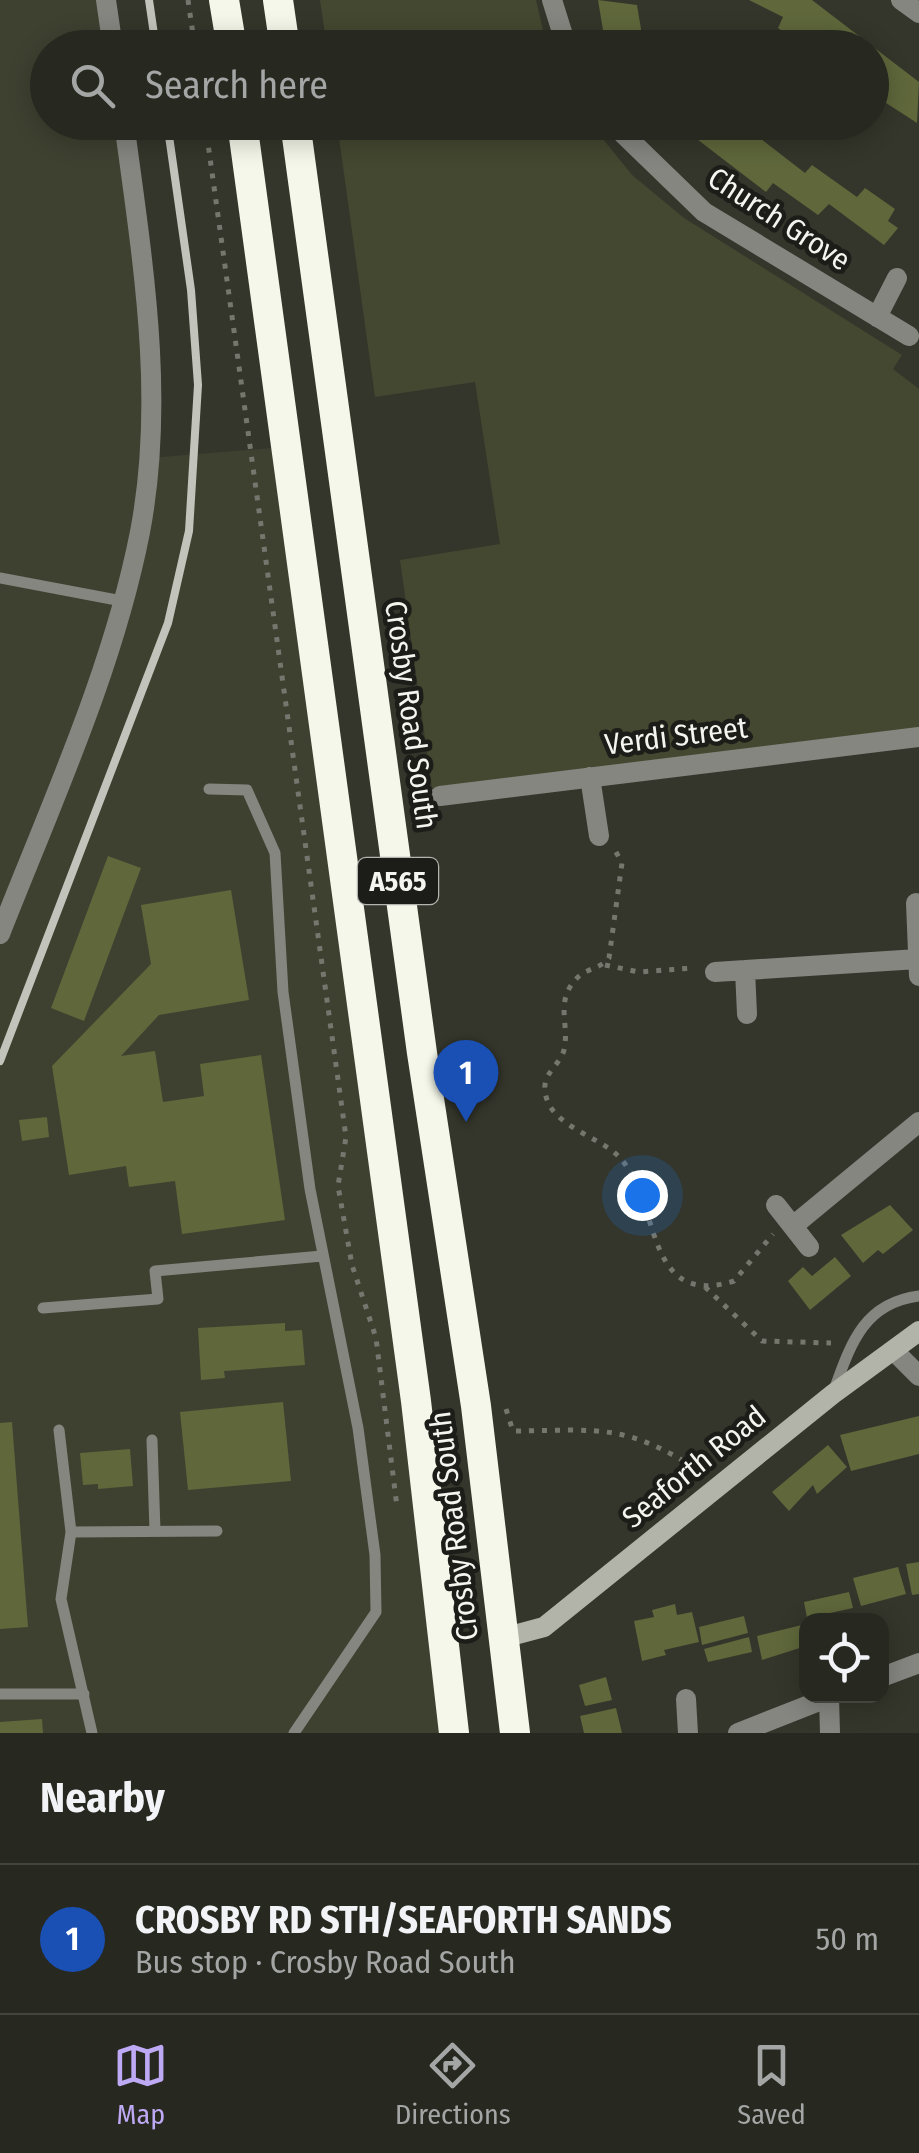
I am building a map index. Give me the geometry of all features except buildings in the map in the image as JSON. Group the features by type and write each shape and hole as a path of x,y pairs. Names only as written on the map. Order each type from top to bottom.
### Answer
{"highway":[{"path":"226,0 230,30"},
{"path":"278,0 282,30"},
{"name":"Crosby Road South","path":"244,140 416,1401 454,1733"},
{"name":"Crosby Road South","path":"297,140 422,1053 476,1406 516,1733"}],"main road":[{"name":"Seaforth Road","path":"502,1638 544,1626 832,1394 919,1330"}],"street":[{"path":"106,0 110,30"},
{"path":"552,0 561,30"},
{"path":"901,0 919,13"},
{"path":"0,934 122,602 140,531 152,383 146,284 126,140"},
{"name":"Church Grove","path":"630,140 704,212 909,336"},
{"path":"877,317 897,278"},
{"name":"Verdi Street","path":"440,796 919,737"},
{"path":"590,777 599,836"},
{"path":"916,904 919,976"},
{"path":"716,972 918,959"},
{"path":"745,970 747,1014"},
{"path":"792,1226 919,1122"},
{"path":"776,1205 809,1247"},
{"path":"894,1351 919,1376"},
{"path":"889,1674 919,1662"},
{"path":"686,1699 688,1733"},
{"path":"738,1733 813,1703"},
{"path":"830,1733 831,1703"}],"lane":[{"path":"0,578 122,602"},
{"path":"209,789 247,790 275,853 283,992 322,1256 358,1428 375,1555 376,1612 294,1733"},
{"path":"43,1308 158,1299 156,1272 322,1256"},
{"path":"832,1394 852,1345 874,1312 898,1299 919,1296"},
{"path":"59,1430 71,1532 62,1599 92,1733"},
{"path":"152,1440 156,1532"},
{"path":"71,1532 217,1532"},
{"path":"0,1694 84,1694"}],"path":[{"path":"188,0 192,30"},
{"path":"208,140 346,1137 338,1186 352,1266 376,1338 397,1510"},
{"path":"599,836 616,851 622,863 609,958 602,966"},
{"path":"609,958 615,966"},
{"path":"716,972 702,968 639,972 615,966 584,972 567,992 561,1013 564,1046 545,1082 546,1099 565,1122 607,1147 626,1164 641,1189 660,1257 680,1277 703,1284 734,1281 764,1241"},
{"path":"703,1284 762,1342 852,1345"},
{"path":"502,1402 514,1432 612,1430 662,1446 720,1485"}],"shaded area":[{"path":"0,0 106,0 110,30 30,30 30,140 125,140 149,458 284,447 454,1733 0,1733"},
{"path":"320,0 536,0 543,30 324,30"},
{"path":"339,140 604,140 632,175 684,218 902,355 893,369 919,389 919,731 432,788 400,560 500,544 475,382 375,397"}],"railway":[{"path":"149,0 153,30"},
{"path":"0,1061 168,623 189,531 198,385 191,290 170,140"}],"place":[{"name":"CROSBY RD STH/SEAFORTH SANDS","path":"466,1122"}]}
